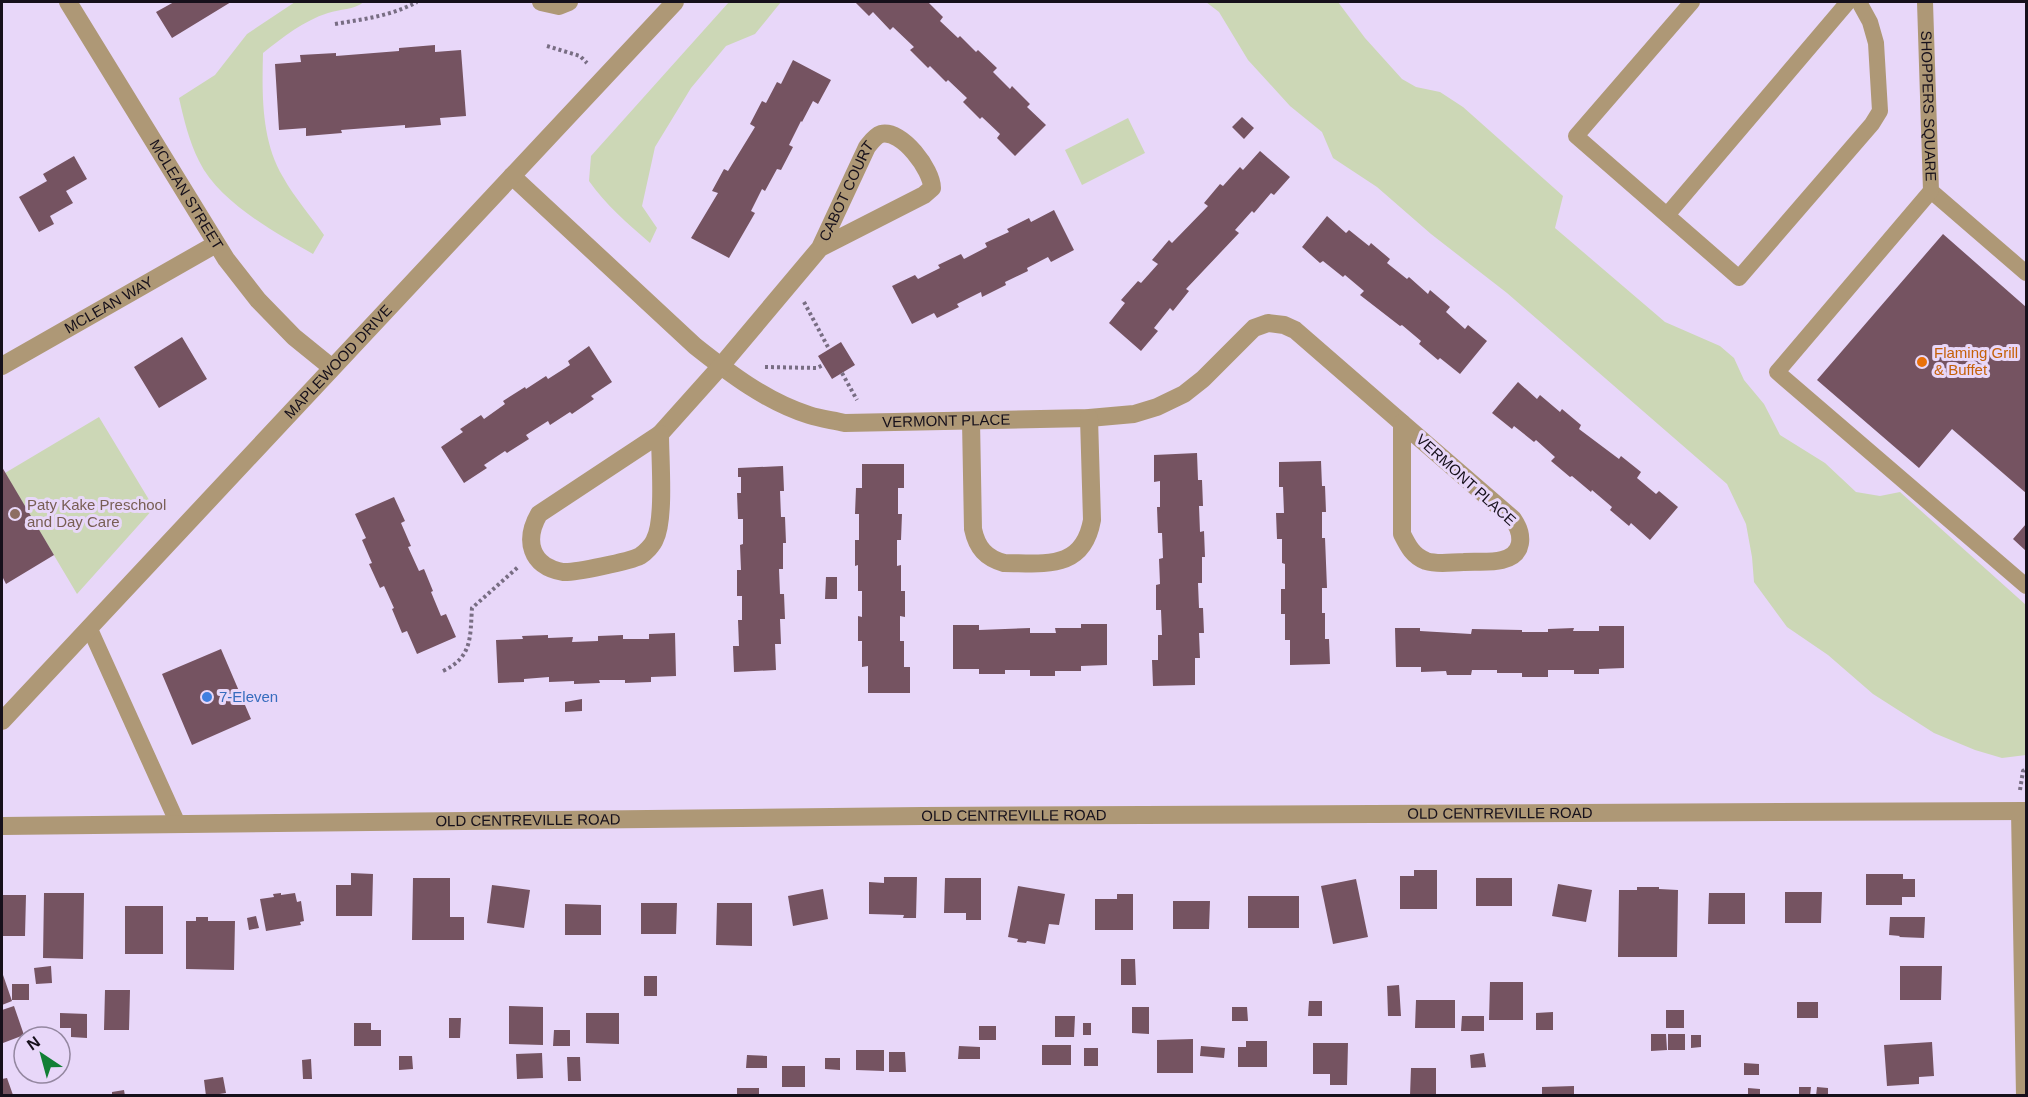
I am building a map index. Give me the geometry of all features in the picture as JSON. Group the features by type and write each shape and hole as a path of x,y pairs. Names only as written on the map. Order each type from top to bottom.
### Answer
{"street":[{"name":"MCLEAN STREET","path":"68,2 216,244 258,300 294,337 331,367"},
{"path":"541,2 559,6 569,2"},
{"name":"MAPLEWOOD DRIVE","path":"2,721 675,2"},
{"name":"CABOT COURT","path":"534,553 530,540 532,526 539,514 660,434 793,281 820,248 867,147 874,138 882,134 893,135 907,145 925,167 932,180 932,188 924,195 820,248"},
{"name":"VERMONT PLACE","path":"512,176 720,367 777,403 810,416 845,423 1089,418 1134,414 1157,407 1184,394 1203,379 1254,328 1269,323 1284,325 1295,330 1513,519 1521,535 1516,553 1503,560 1437,563 1425,561 1410,550 1402,534 1402,423"},
{"name":"MCLEAN WAY","path":"2,366 216,244"},
{"path":"971,421 973,529 982,551 996,561 1004,563 1058,562 1076,553 1089,533 1092,520 1089,418"},
{"path":"534,553 541,563 566,572 628,561 640,556 654,542 660,527 660,434"},
{"path":"2023,811 2025,1095"},
{"name":"OLD CENTREVILLE ROAD","path":"2,826 923,816 2023,811"}],"lane":[{"path":"1692,2 1576,136 1739,278 1872,124 1880,111 1876,43 1870,22 1859,2"},
{"path":"1667,215 1848,2"},
{"name":"SHOPPERS SQUARE","path":"1925,2 1931,191 2026,273"},
{"path":"1931,191 1777,372 2026,586"},
{"path":"89,627 178,824"}],"path":[{"path":"335,24 395,13 417,2"},
{"path":"547,46 567,52"},
{"path":"793,281 829,349"},
{"path":"764,367 817,368 823,364"},
{"path":"443,671 457,663 466,652 470,642 472,608 534,553"}],"green space":[{"path":"295,2 364,2 356,7 328,13 310,20 263,53 264,116 270,148 287,184 324,235 313,254 249,215 220,190 208,176 195,153 179,98 215,75 247,34"},
{"path":"729,2 781,2 755,34 726,46 691,88 655,147 642,206 657,228 650,243 610,206 589,181 591,156"},
{"path":"1206,2 1338,2 1365,38 1402,79 1416,87 1440,92 1463,107 1563,196 1555,228 1665,322 1720,346 1734,358 1744,380 1764,404 1780,435 1825,463 1856,492 1880,496 1900,492 2026,605 2026,755 2002,758 1975,750 1934,733 1873,694 1828,655 1787,627 1754,582 1746,524 1727,484 1507,293 1431,234 1377,187 1333,158 1322,132 1290,106 1248,60 1219,12"},
{"path":"1128,118 1145,153 1082,185 1065,150"},
{"path":"99,417 154,508 77,594 5,473"}],"building":[{"path":"174,2 231,2 172,38 156,12"},
{"path":"855,2 928,2 943,17 940,21 976,52 978,50 997,68 993,72 1010,89 1012,86 1030,104 1027,107 1046,125 1015,156 997,138 1000,134 963,102 967,98 930,66 928,68 910,50 914,47 893,27 890,30 873,12 869,16"},
{"path":"435,45 435,52 461,50 466,116 440,118 441,125 341,130 342,133 306,136 306,128 279,130 275,64 301,62 300,55 336,53 336,56 399,51 399,48"},
{"path":"793,60 831,80 818,104 813,101 801,121 789,145 793,147 781,170 777,169 765,191 762,189 751,211 755,213 729,258 691,238 718,193 712,191 724,169 728,171 755,127 750,124 762,101 766,103 777,82 781,84"},
{"path":"1242,117 1254,128 1244,139 1232,127"},
{"path":"1260,151 1290,177 1274,195 1271,193 1254,213 1252,211 1235,230 1239,233 1186,289 1189,291 1173,311 1170,308 1154,328 1158,331 1141,351 1109,323 1125,303 1121,300 1158,264 1152,260 1169,240 1172,243 1208,206 1204,203 1220,184 1223,186 1240,167 1243,170"},
{"path":"74,156 87,179 66,191 73,203 50,216 54,224 39,232 19,197 47,181 43,174"},
{"path":"1054,210 1074,250 1051,262 1048,257 1027,268 1028,271 1005,282 1006,285 982,297 981,292 957,304 959,307 937,318 934,313 912,324 892,286 915,275 918,279 940,268 938,265 961,254 964,259 987,247 985,243 1009,232 1007,229 1029,218 1031,222"},
{"path":"1327,216 1346,233 1349,230 1369,246 1371,243 1390,259 1387,263 1407,279 1409,277 1428,294 1430,290 1450,307 1446,312 1465,329 1468,325 1487,341 1460,374 1440,358 1438,360 1402,325 1400,326 1360,295 1364,291 1345,275 1343,277 1323,261 1320,263 1302,247"},
{"name":"Flaming Grill & Buffet","path":"1943,234 2026,307 2026,493 1952,429 1919,468 1817,380"},
{"path":"182,337 207,379 159,408 134,367"},
{"path":"841,342 855,365 832,379 818,356"},
{"path":"589,346 612,382 591,396 594,399 572,414 570,412 550,425 548,421 526,435 529,439 484,465 487,468 464,483 441,447 463,432 460,429 481,415 484,419 505,404 503,401 525,387 526,389 546,376 548,379 570,365 568,361"},
{"path":"1518,382 1537,399 1540,395 1560,412 1562,409 1581,425 1579,429 1619,459 1621,456 1641,472 1637,478 1656,494 1659,491 1678,507 1650,540 1631,523 1629,526 1610,510 1612,507 1592,490 1591,492 1551,461 1555,457 1536,440 1534,442 1514,426 1512,429 1492,413"},
{"path":"1197,453 1198,480 1202,480 1203,506 1199,506 1200,532 1204,531 1205,557 1202,557 1202,583 1198,583 1199,608 1203,608 1204,633 1199,633 1200,658 1195,658 1195,685 1153,686 1152,660 1158,660 1158,635 1162,635 1161,610 1156,610 1156,585 1160,584 1159,559 1163,558 1162,533 1158,533 1157,507 1160,507 1160,481 1154,482 1154,455"},
{"path":"1321,461 1322,486 1325,486 1326,512 1322,512 1322,538 1325,538 1327,588 1322,588 1322,613 1325,613 1325,639 1329,639 1330,664 1290,665 1290,640 1285,640 1285,614 1281,614 1281,589 1285,589 1285,564 1282,563 1282,539 1277,539 1276,513 1284,513 1283,487 1279,487 1279,462"},
{"path":"862,464 904,464 904,488 898,488 898,514 902,514 901,540 897,540 897,566 901,565 901,591 905,591 905,617 900,616 900,641 904,641 904,667 910,667 910,693 868,693 868,666 862,667 862,641 858,641 858,616 862,617 862,591 858,591 858,565 855,566 855,540 859,540 859,514 855,514 856,488 862,488"},
{"path":"783,466 784,491 780,491 781,517 785,517 786,543 783,543 783,569 779,569 780,594 784,594 785,619 780,619 781,644 775,644 776,670 734,672 733,646 739,646 738,620 742,620 742,596 737,596 737,570 741,570 740,545 743,544 743,519 738,519 737,493 741,493 741,477 738,477 738,468"},
{"name":"Paty Kake Preschool and Day Care","path":"2,467 54,555 6,584 2,576"},
{"path":"394,497 405,521 401,523 411,546 408,547 419,571 424,569 441,616 446,614 456,637 417,654 407,631 402,633 384,586 380,588 369,564 372,563 362,540 366,538 355,514"},
{"path":"2026,524 2026,551 2013,539"},
{"path":"826,577 837,577 837,599 825,599"},
{"path":"1081,624 1107,624 1107,665 1081,666 1081,671 1055,671 1055,676 1030,676 1030,670 1005,670 1005,674 979,674 979,669 953,669 953,625 979,625 979,630 1030,628 1030,633 1056,633 1055,628 1081,628"},
{"path":"1599,626 1624,626 1624,668 1599,669 1599,674 1574,674 1574,670 1548,670 1548,677 1522,677 1522,673 1497,673 1497,670 1472,670 1471,675 1447,675 1446,671 1421,672 1421,667 1396,667 1395,628 1420,628 1420,631 1471,634 1472,629 1548,632 1548,629 1574,628 1573,631 1599,631"},
{"path":"675,633 676,676 651,677 651,682 625,683 625,680 599,680 600,683 574,684 574,681 549,682 549,677 524,679 524,682 498,683 496,640 548,635 548,638 573,637 572,642 598,641 598,636 623,635 623,639 649,639 649,634"},
{"name":"7-Eleven","path":"221,649 251,719 192,745 162,674"},
{"path":"582,699 582,711 565,712 565,702"},
{"path":"1414,870 1437,870 1437,909 1400,909 1400,876 1414,876"},
{"path":"351,873 373,874 372,916 336,916 336,885 351,885"},
{"path":"1866,874 1903,874 1903,879 1915,879 1915,897 1902,897 1902,905 1866,905"},
{"path":"884,877 917,877 916,918 903,918 904,915 869,914 869,882 884,883"},
{"path":"413,878 450,878 450,917 464,917 464,940 412,940"},
{"path":"945,878 981,878 981,920 966,920 966,913 944,913"},
{"path":"1476,878 1512,878 1512,906 1476,906"},
{"path":"1356,879 1368,937 1333,944 1321,886"},
{"path":"1558,884 1592,890 1586,922 1552,916"},
{"path":"492,885 530,890 524,928 487,923"},
{"path":"1018,886 1065,894 1059,925 1049,924 1045,944 1017,942 1018,939 1008,937"},
{"path":"1637,887 1678,890 1677,957 1618,957 1619,890 1637,890"},
{"path":"823,889 828,919 793,926 788,896"},
{"path":"1785,892 1822,892 1821,923 1785,923"},
{"path":"44,893 84,893 83,959 43,958"},
{"path":"281,893 281,895 295,893 297,902 301,901 304,921 300,922 301,925 266,931 260,899 274,897 273,894"},
{"path":"1709,893 1745,893 1745,924 1708,924"},
{"path":"1117,894 1133,894 1133,930 1095,930 1095,899 1117,899"},
{"path":"2,895 26,895 25,936 2,936"},
{"path":"1248,896 1299,896 1299,928 1248,928"},
{"path":"1173,901 1210,901 1209,929 1173,929"},
{"path":"641,903 677,903 676,934 641,934"},
{"path":"717,903 752,903 752,946 716,945"},
{"path":"565,904 601,905 601,935 565,935"},
{"path":"125,906 163,906 163,954 125,954"},
{"path":"256,916 259,928 249,930 247,918"},
{"path":"196,917 208,917 208,921 235,921 234,970 186,969 186,921 196,921"},
{"path":"1890,917 1925,917 1924,938 1889,935"},
{"path":"1121,959 1135,959 1136,985 1121,985"},
{"path":"51,966 52,983 36,984 34,968"},
{"path":"1900,966 1942,966 1941,1000 1900,1000"},
{"path":"2,972 12,1001 2,1005"},
{"path":"644,976 657,976 657,996 644,996"},
{"path":"1490,982 1523,982 1523,1020 1489,1020"},
{"path":"12,984 29,984 29,1000 12,1000"},
{"path":"1399,985 1401,1016 1388,1016 1387,986"},
{"path":"105,990 130,990 129,1030 104,1030"},
{"path":"1416,1000 1455,1000 1455,1028 1415,1028"},
{"path":"1309,1001 1322,1001 1322,1016 1308,1016"},
{"path":"1797,1002 1818,1002 1818,1018 1797,1018"},
{"path":"14,1006 21,1025 12,1025 12,1040 3,1043 2,1010"},
{"path":"509,1006 543,1007 543,1045 509,1044"},
{"path":"1132,1007 1149,1007 1149,1034 1132,1033"},
{"path":"1232,1007 1247,1007 1248,1021 1232,1021"},
{"path":"1666,1010 1684,1010 1684,1028 1666,1028"},
{"path":"1553,1012 1553,1030 1536,1030 1536,1013"},
{"path":"60,1013 87,1014 87,1038 72,1037 72,1025 60,1025"},
{"path":"586,1013 619,1013 619,1044 586,1043"},
{"path":"1055,1016 1075,1016 1074,1037 1055,1037"},
{"path":"1462,1016 1484,1016 1484,1031 1461,1031"},
{"path":"449,1018 461,1018 460,1038 449,1038"},
{"path":"354,1023 371,1023 371,1030 381,1030 381,1046 354,1046"},
{"path":"1083,1023 1091,1023 1091,1035 1083,1035"},
{"path":"979,1026 996,1026 996,1040 979,1040"},
{"path":"554,1030 570,1030 570,1046 553,1046"},
{"path":"1651,1034 1666,1034 1667,1050 1651,1051"},
{"path":"1668,1034 1685,1034 1685,1050 1668,1050"},
{"path":"1691,1035 1701,1035 1701,1047 1691,1048"},
{"path":"1193,1039 1193,1073 1157,1073 1157,1040"},
{"path":"1246,1041 1267,1041 1267,1067 1238,1067 1238,1047 1246,1047"},
{"path":"1932,1042 1934,1076 1919,1077 1919,1084 1887,1086 1884,1045"},
{"path":"1313,1043 1348,1043 1347,1085 1330,1085 1330,1074 1313,1074"},
{"path":"1042,1045 1071,1045 1071,1065 1042,1065"},
{"path":"959,1046 980,1047 980,1059 958,1059"},
{"path":"1201,1046 1225,1048 1224,1058 1200,1056"},
{"path":"1084,1048 1098,1048 1098,1066 1084,1066"},
{"path":"856,1050 884,1050 884,1071 856,1070"},
{"path":"889,1052 905,1052 906,1072 889,1072"},
{"path":"542,1053 543,1078 517,1079 516,1054"},
{"path":"1484,1053 1486,1067 1471,1068 1470,1055"},
{"path":"747,1055 767,1056 767,1068 746,1068"},
{"path":"399,1056 412,1056 413,1069 399,1070"},
{"path":"567,1057 580,1057 581,1081 568,1081"},
{"path":"825,1058 840,1058 840,1070 825,1069"},
{"path":"311,1059 312,1079 303,1079 302,1060"},
{"path":"1744,1063 1759,1064 1759,1075 1744,1075"},
{"path":"782,1066 805,1066 805,1087 782,1087"},
{"path":"1411,1068 1436,1068 1436,1096 1410,1096"},
{"path":"223,1077 226,1093 206,1096 204,1080"},
{"path":"7,1078 13,1095 2,1096 2,1079"},
{"path":"1574,1086 1574,1096 1542,1096 1542,1087"},
{"path":"1799,1087 1811,1087 1810,1096 1799,1096"},
{"path":"1817,1087 1828,1088 1828,1096 1816,1096"},
{"path":"737,1088 759,1088 759,1096 737,1096"},
{"path":"1748,1088 1760,1089 1760,1096 1748,1096"},
{"path":"124,1090 125,1096 112,1096 112,1092"}],"place":[{"name":"Flaming Grill & Buffet","path":"1922,362"},
{"name":"Paty Kake Preschool and Day Care","path":"15,514"},
{"name":"7-Eleven","path":"207,697"}]}
